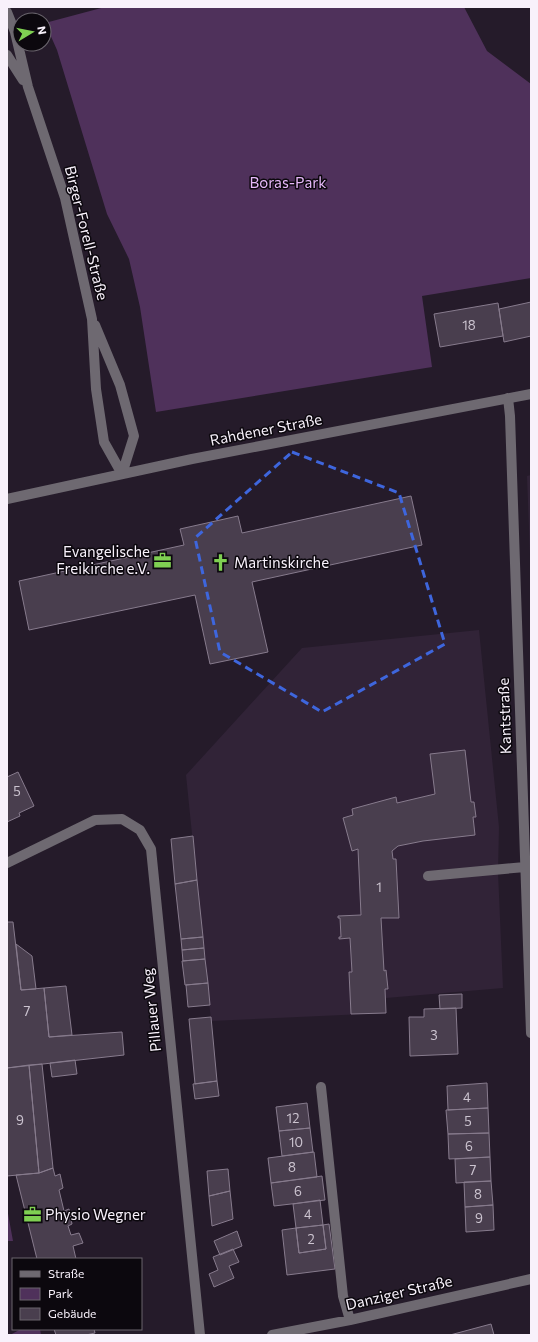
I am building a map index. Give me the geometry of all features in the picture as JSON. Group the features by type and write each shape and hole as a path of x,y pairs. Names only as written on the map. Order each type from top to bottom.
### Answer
{"street":[{"name":"Birger-Forell-Straße","path":"7,12 15,32 28,87 65,198 92,319 96,389 104,442 122,474"},
{"name":"Birger-Forell-Straße","path":"7,55 28,87"},
{"name":"Birger-Forell-Straße","path":"92,319 120,385 134,436 122,474"},
{"name":"Rahdener Straße","path":"7,499 192,459 531,394"},
{"name":"Kantstraße","path":"508,398 511,440 531,1033"},
{"name":"Pillauer Weg","path":"7,863 96,820 122,819 140,830 151,849 200,1335"},
{"path":"428,876 526,866"},
{"path":"321,1087 343,1296 350,1320"},
{"name":"Danziger Straße","path":"272,1335 350,1320 531,1279"}],"highlighted area":[{"path":"292,452 399,493 445,644 322,712 220,652 195,538"}],"shaded area":[{"path":"531,475 531,582 527,476"},
{"path":"479,630 499,827 498,872 503,988 386,998 386,1013 211,1021 186,775 302,648"}],"green space":[{"name":"Boras-Park","path":"105,7 464,7 487,51 531,84 531,278 422,296 432,367 156,412 140,307 129,259 107,214 57,50 52,39 52,21"},
{"path":"7,1208 13,1241 7,1241"},
{"path":"19,1330 40,1330 41,1335 10,1335"}],"building":[{"path":"531,302 531,336 504,342 499,309"},
{"path":"498,303 503,336 440,347 434,314"},
{"name":"Martinskirche","path":"411,496 422,545 252,582 268,652 210,664 195,595 29,630 19,581 184,545 180,529 238,516 242,533"},
{"path":"465,750 471,802 474,802 476,817 473,817 475,835 423,841 398,846 392,851 393,859 396,859 399,918 381,918 384,971 386,970 388,989 385,989 386,1013 351,1014 349,972 352,972 350,938 339,939 339,937 341,937 340,918 338,918 338,916 361,915 358,849 352,851 343,818 353,815 352,809 396,797 397,803 435,794 430,754"},
{"path":"18,772 34,806 19,813 20,816 7,822 7,777"},
{"path":"193,836 197,880 175,884 171,839"},
{"path":"197,880 203,937 181,939 175,884"},
{"path":"7,922 13,922 21,990 44,988 49,1037 122,1032 124,1055 7,1068"},
{"path":"203,937 204,948 182,950 181,939"},
{"path":"16,944 32,956 36,989 21,990"},
{"path":"204,948 205,959 183,961 182,950"},
{"path":"205,959 208,983 185,985 182,961"},
{"path":"208,983 210,1005 188,1007 186,985"},
{"path":"66,986 72,1035 49,1037 44,988"},
{"path":"462,994 462,1008 440,1009 439,995"},
{"path":"456,1008 458,1054 410,1056 409,1017 424,1017 424,1009"},
{"path":"211,1017 217,1081 195,1084 189,1019"},
{"path":"75,1060 77,1074 52,1077 50,1063"},
{"path":"42,1064 53,1168 39,1173 29,1065"},
{"path":"29,1065 39,1173 7,1176 7,1068"},
{"path":"217,1081 219,1096 195,1099 193,1084"},
{"path":"487,1083 488,1108 448,1110 447,1086"},
{"path":"307,1103 310,1128 279,1131 276,1107"},
{"path":"488,1108 489,1133 448,1134 446,1110"},
{"path":"310,1128 313,1152 282,1156 279,1131"},
{"path":"489,1133 490,1157 449,1159 448,1134"},
{"path":"314,1152 317,1177 271,1183 268,1158"},
{"path":"490,1157 491,1181 456,1183 455,1159"},
{"path":"53,1168 55,1176 60,1174 63,1188 59,1190 64,1211 69,1209 72,1224 68,1226 71,1235 79,1233 83,1243 73,1246 76,1258 37,1258 16,1175 39,1173"},
{"path":"228,1169 230,1191 209,1196 207,1171"},
{"path":"322,1176 325,1200 274,1206 271,1183"},
{"path":"491,1181 493,1205 465,1207 464,1182"},
{"path":"230,1191 233,1219 212,1226 209,1196"},
{"path":"320,1200 323,1225 296,1228 293,1204"},
{"path":"493,1205 494,1230 466,1232 465,1207"},
{"path":"329,1224 335,1269 287,1275 282,1230 296,1228 299,1253 326,1249 323,1225"},
{"path":"323,1225 326,1249 299,1253 296,1228"},
{"path":"237,1231 242,1246 220,1255 214,1241"},
{"path":"233,1249 239,1262 229,1266 234,1278 214,1287 209,1274 218,1270 213,1257"},
{"path":"491,1324 494,1335 450,1335"},
{"path":"54,1330 94,1330 95,1333 86,1335 56,1335"}],"place":[{"name":"Evangelische Freikirche e.V.","path":"163,561"},
{"name":"Martinskirche","path":"221,563"},
{"name":"Physio Wegner","path":"32,1215"}]}
